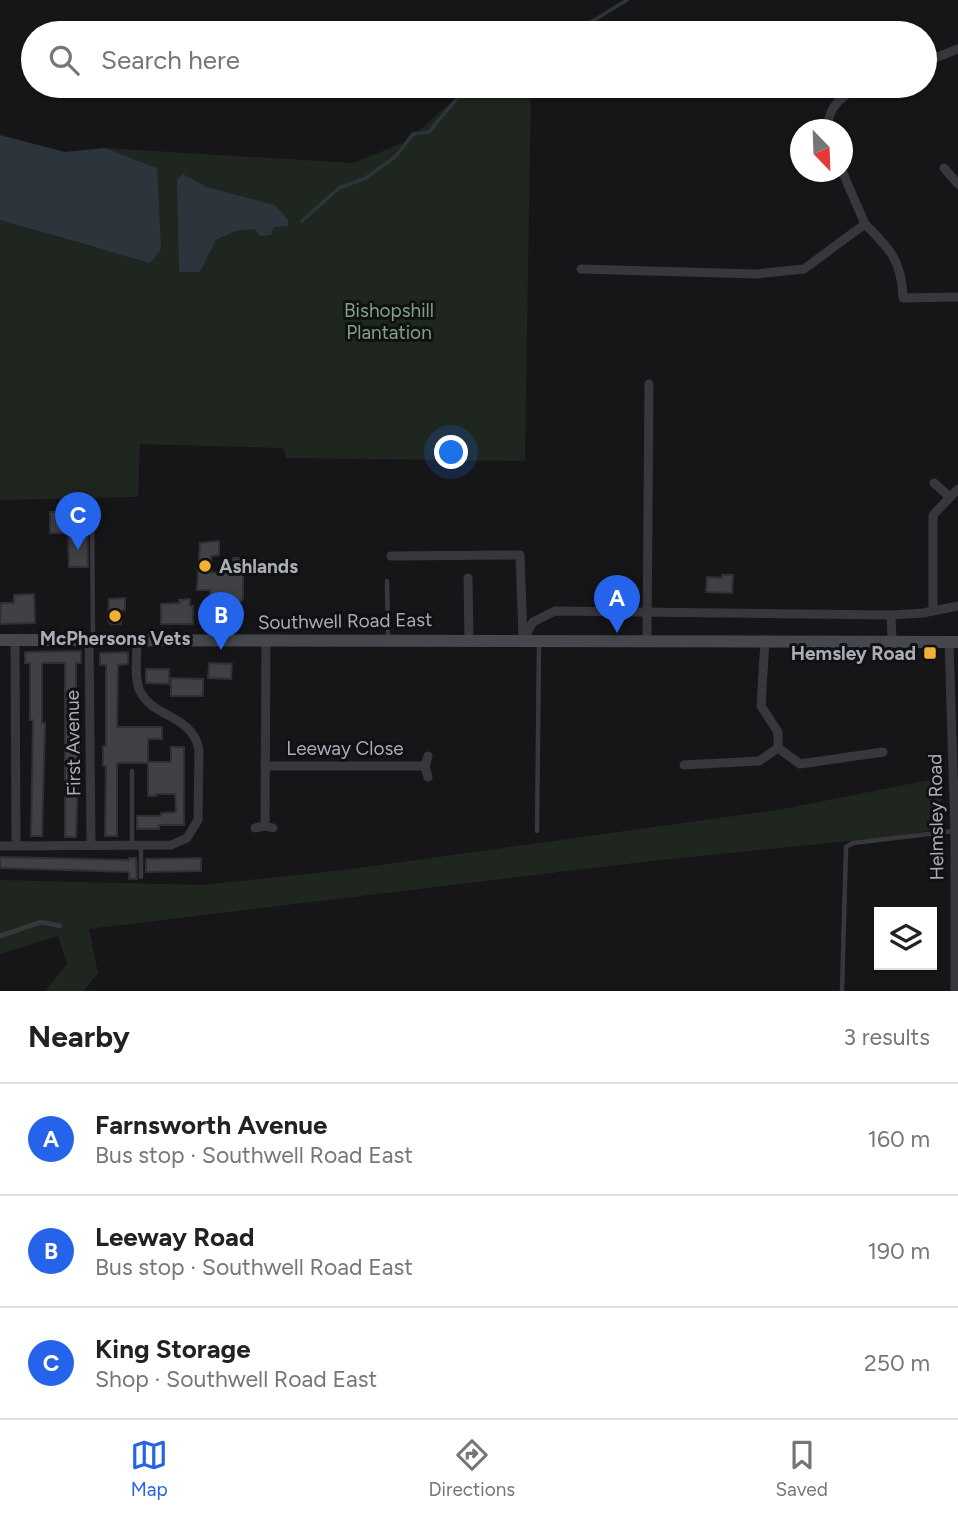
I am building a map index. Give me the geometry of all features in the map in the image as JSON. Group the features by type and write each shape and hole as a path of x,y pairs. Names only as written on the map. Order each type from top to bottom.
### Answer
{"main road":[{"name":"Southwell Road East","path":"0,640 647,639 954,642"}],"street":[{"path":"937,57 958,49"},
{"path":"827,119 840,98"},
{"path":"944,169 958,184"},
{"path":"847,182 865,224 889,248 898,264 903,299 958,298"},
{"path":"581,270 756,275 804,268 865,224"},
{"path":"647,639 649,384"},
{"path":"934,483 950,497"},
{"path":"933,611 933,515 958,489"},
{"path":"391,556 520,555 523,640"},
{"path":"468,578 469,640"},
{"path":"523,640 533,622 555,611 891,615 958,606"},
{"path":"891,615 892,641"},
{"name":"First Avenue","path":"91,639 91,845"},
{"path":"15,640 16,845"},
{"path":"0,846 171,845 187,838 196,826 199,749 194,733 143,697 138,687 137,640"},
{"path":"765,640 761,706 778,732 779,748 800,764 883,752"},
{"path":"265,827 266,641"},
{"name":"Helmsley Road","path":"954,642 957,910 955,991"},
{"path":"684,765 759,761 779,748"},
{"path":"711,752 711,764"},
{"name":"Leeway Close","path":"265,766 426,761 428,777"}],"lane":[{"path":"91,639 92,512"},
{"path":"387,581 388,639"},
{"path":"537,831 539,640"},
{"path":"132,771 136,845 141,877"},
{"path":"842,991 846,847 853,843 955,831"},
{"path":"0,936 41,922 60,926"}],"green space":[{"name":"Bishopshill Plantation","path":"456,98 531,98 525,461 286,458 283,448 140,444 138,497 0,500 0,220 96,248 157,168 105,148 353,163 407,141","holes":["183,175 207,187 275,205 255,229 236,231 216,240 200,272"]},
{"path":"944,777 941,825 934,830 651,861 89,929 98,973 84,991 45,991 67,964 58,936 0,954 0,880 202,885 344,870 783,809"}],"shaded area":[{"path":"0,135 65,152 105,148 157,168 161,249 150,263 0,220"},
{"path":"183,174 207,187 275,205 288,220 288,226 274,227 271,235 260,236 255,229 236,231 216,240 200,272 179,272 177,180"}],"building":[{"path":"50,512 87,512 88,567 69,567 68,533 50,533"},
{"name":"Ashlands","path":"219,541 219,555 211,556 212,573 233,573 233,558 243,558 243,599 239,603 218,603 218,595 210,595 210,590 197,590 200,543"},
{"path":"722,575 733,575 732,593 706,592 707,577 722,578"},
{"path":"34,594 35,623 0,624 1,603 14,603 14,595"},
{"name":"McPhersons Vets","path":"125,598 121,624 111,624 108,621 109,599"},
{"path":"190,599 190,606 193,606 193,624 161,624 161,604 180,603 179,600"},
{"path":"81,651 81,663 76,663 76,746 79,746 76,837 65,837 65,663 42,663 42,723 45,723 42,836 31,836 33,720 30,720 30,663 25,663 25,652"},
{"path":"128,652 128,664 118,665 117,727 162,727 162,739 148,739 148,762 171,762 171,747 184,747 184,825 159,825 159,829 137,829 137,816 161,816 161,813 176,812 175,794 148,796 148,763 117,763 117,836 105,836 106,766 103,766 103,746 106,746 106,665 100,665 100,653"},
{"path":"209,663 232,664 231,679 208,678"},
{"path":"146,669 169,669 169,684 146,683"},
{"path":"171,678 203,679 203,696 171,696"},
{"path":"0,857 136,858 137,879 129,879 129,872 0,868"},
{"path":"201,858 201,871 146,872 146,859"}],"waterway":[{"path":"593,21 627,0"},
{"path":"302,221 339,188 366,178 396,156 413,134 429,132 457,98"}],"place":[{"name":"King Storage","path":"78,550"},
{"name":"Ashlands","path":"205,566"},
{"name":"McPhersons Vets","path":"115,616"},
{"name":"Farnsworth Avenue","path":"617,633"},
{"name":"Leeway Road","path":"221,650"},
{"name":"Hemsley Road","path":"930,653"}]}
